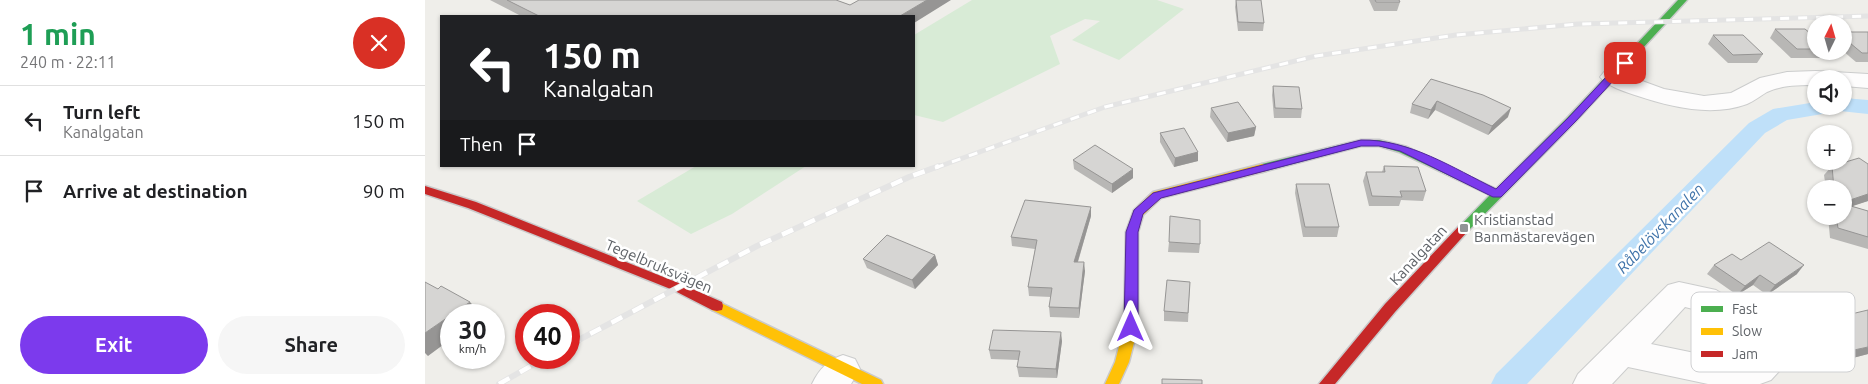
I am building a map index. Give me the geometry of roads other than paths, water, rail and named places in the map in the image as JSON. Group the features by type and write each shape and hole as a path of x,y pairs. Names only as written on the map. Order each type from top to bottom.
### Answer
{"street":[{"name":"Kanalgatan","path":"1326,384 1390,308 1683,0"},
{"path":"1611,77 1646,92 1708,102 1737,100 1759,87 1775,81 1807,78"},
{"path":"1852,80 1868,81"},
{"path":"1112,384 1122,362 1131,327 1132,232 1138,213 1157,196 1361,143 1379,143 1403,149 1497,194"},
{"name":"Tegelbruksvägen","path":"425,190 472,204 677,287 836,377 876,384"},
{"path":"1590,384 1622,352"}],"waterway":[{"name":"Råbelövskanalen","path":"1852,106 1868,107"},
{"name":"Råbelövskanalen","path":"1507,384 1757,128 1781,114 1807,110"}],"railway":[{"path":"935,168 1105,107 1316,56 1456,35 1578,24 1868,16"},
{"path":"580,339 757,246 909,177 939,166"},
{"path":"499,384 526,369"}],"place":[{"name":"Kristianstad Banmästarevägen","path":"1464,228"}]}
